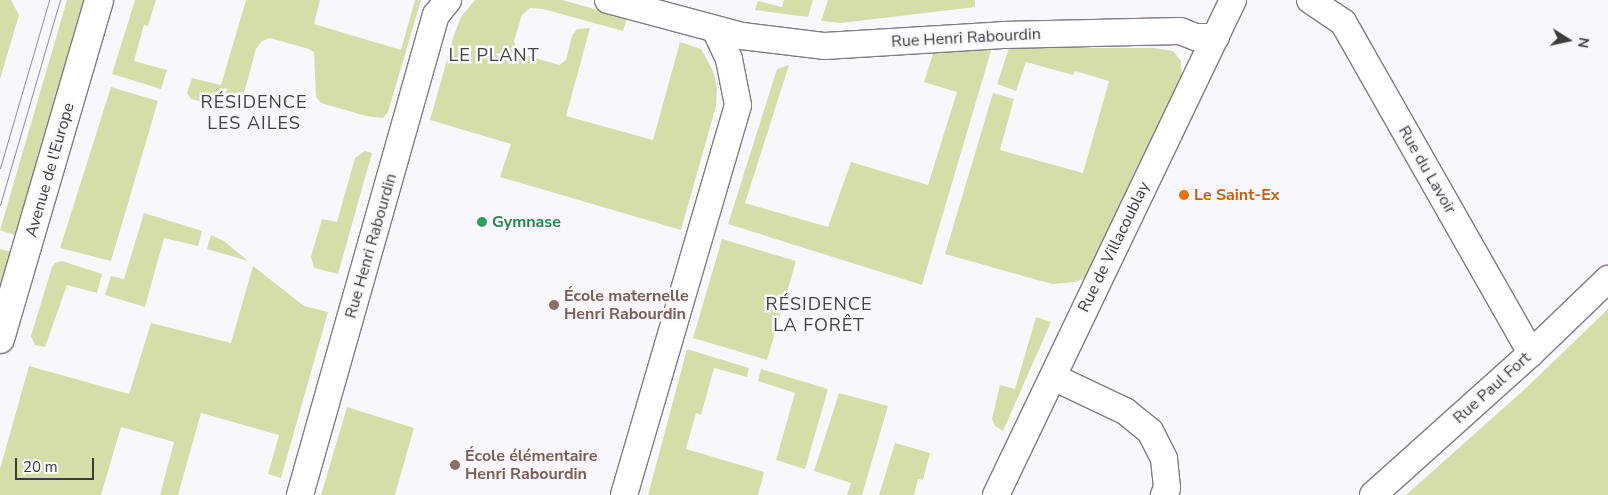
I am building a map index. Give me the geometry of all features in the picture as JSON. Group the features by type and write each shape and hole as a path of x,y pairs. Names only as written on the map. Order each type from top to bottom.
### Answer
{"main road":[{"name":"Avenue de l'Europe","path":"0,339 99,0"}],"street":[{"name":"Rue Henri Rabourdin","path":"300,495 436,15 448,0"},
{"name":"Rue Henri Rabourdin","path":"608,0 716,30 750,37 826,46 1003,35 1180,31 1196,37 1216,37"},
{"name":"Rue de Villacoublay","path":"996,495 1233,0"},
{"name":"Rue du Lavoir","path":"1310,0 1343,22 1531,353"},
{"path":"624,495 738,105 729,59 716,30"},
{"name":"Rue Paul Fort","path":"1373,495 1531,353 1608,279"},
{"path":"1053,377 1125,411 1150,431 1164,459 1167,488 1164,495"}],"green space":[{"path":"0,0 11,0 19,15 0,79"},
{"path":"67,0 85,0 17,236 0,230"},
{"path":"135,0 156,0 148,26 144,25 134,61 167,70 161,89 112,74"},
{"path":"246,0 320,0 314,24 401,50 415,0 421,0 388,112 383,118 366,116 321,103 316,97 314,52 270,38 262,41 256,49 240,108 234,110 191,99 187,93 192,78 221,85"},
{"path":"475,0 562,0 627,18 623,31 543,9 530,8 522,15 514,41 518,53 559,65 566,60 572,36 577,29 590,28 566,116 653,140 680,42 701,49 713,71 717,87 716,106 681,230 500,177 511,144 430,120 454,35 461,17"},
{"path":"784,0 813,0 808,17 755,10 758,1 782,7"},
{"path":"828,0 975,0 975,7 841,23 821,21"},
{"path":"993,44 922,285 728,224 777,69 789,65 745,203 828,227 851,162 928,185 957,92 924,82 935,48"},
{"path":"1009,48 1154,48 1173,51 1181,61 1182,81 1089,276 1076,282 1052,284 945,254 993,93 1014,99 1000,150 1083,173 1109,81 1075,71 1073,75 1026,62 1016,91 997,84"},
{"path":"111,87 158,101 111,261 60,248"},
{"path":"365,151 372,153 338,274 314,268 311,257 322,219 337,222 355,158"},
{"path":"144,213 202,231 198,246 164,238 145,307 105,295 111,276 124,279"},
{"path":"211,235 224,241 248,261 207,249"},
{"path":"722,239 796,261 767,360 693,338"},
{"path":"0,249 13,252 0,295"},
{"path":"62,261 102,274 97,293 67,285 45,347 35,345 31,336 52,267 55,263"},
{"path":"253,266 304,306 328,312 281,478 268,474 279,435 201,413 178,495 160,495 174,442 121,427 101,495 0,495 0,469 29,366 129,394 151,323 231,343"},
{"path":"1608,309 1608,495 1406,495 1526,388"},
{"path":"1036,317 1051,322 1003,431 995,426 992,419 1000,385 1015,389"},
{"path":"687,349 749,368 747,377 714,368 701,415 696,413 686,449 764,472 758,495 648,495"},
{"path":"761,369 828,389 805,469 776,460 795,393 758,381"},
{"path":"839,393 888,406 862,495 847,495 851,483 814,471"},
{"path":"347,407 414,428 395,495 321,495"},
{"path":"895,443 930,453 923,480 918,479 914,495 879,495"}],"tram line":[{"path":"0,168 49,0"},
{"path":"0,205 60,0"}],"place":[{"name":"Le Saint-Ex","path":"1184,195"},
{"name":"Gymnase","path":"482,222"},
{"name":"École maternelle Henri Rabourdin","path":"554,305"},
{"name":"École élémentaire Henri Rabourdin","path":"455,465"}],"district":[{"name":"LE PLANT","path":"494,55"},
{"name":"RÉSIDENCE LES AILES","path":"254,113"},
{"name":"RÉSIDENCE LA FORÊT","path":"819,315"}]}
